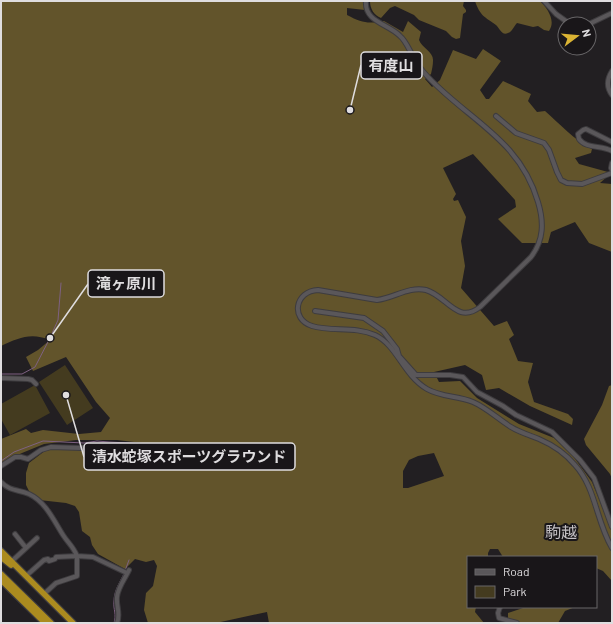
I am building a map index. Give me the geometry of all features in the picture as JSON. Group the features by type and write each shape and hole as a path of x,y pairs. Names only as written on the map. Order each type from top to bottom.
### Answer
{"highway":[{"path":"1,551 73,623"},
{"path":"1,557 18,571 25,574"},
{"path":"1,574 51,623"},
{"path":"1,580 45,623"}],"street":[{"path":"366,1 367,9 370,15 401,36 413,58 429,78 503,142 523,168 537,198 543,226 541,237 537,247 525,263 475,310 469,313 460,312 433,293 418,290 377,300 315,290 306,293 302,297 298,307 299,314 306,323 312,326 364,331 377,336 392,349 408,373 421,385 435,392 479,404 514,429 539,439 563,452 576,466 585,480 604,532 612,548"},
{"path":"544,1 559,16"},
{"path":"597,20 612,13"},
{"path":"612,70 608,81 609,90 612,95"},
{"path":"496,116 516,133 544,143 549,150 561,180 567,183 582,184 612,171 612,163"},
{"path":"612,142 586,129 578,134 578,139 583,144 607,148 612,151"},
{"path":"315,311 364,318 383,331 397,350 399,356 416,375 450,375 463,377 477,392 516,415 552,432 580,460 594,478 612,527"},
{"path":"1,378 28,379 32,380 36,384"},
{"path":"1,466 15,457 21,456 28,459 41,450 51,447 81,448 106,444 129,448"},
{"path":"1,482 8,488 28,494 40,502 51,514 63,535 72,545 77,556 78,576 56,583 44,594"},
{"path":"15,534 26,548"},
{"path":"12,561 37,538"},
{"path":"25,574 44,560 48,559 49,561 55,559 56,557 77,556 93,557 128,571 120,585 117,595 119,618 117,623"},
{"path":"500,608 498,613 499,618 517,623"}],"green space":[{"path":"65,365 93,408 67,425 39,382"},
{"path":"35,385 50,413 10,435 1,419 1,404"}],"shaded area":[{"path":"1,1 365,1 365,10 347,8 347,15 365,22 384,21 403,32 408,21 421,32 419,40 433,58 431,74 425,79 432,87 440,80 453,50 476,59 483,49 501,61 480,90 486,99 489,99 503,81 531,94 528,101 537,112 545,111 573,136 592,149 591,153 575,158 579,164 608,172 609,175 600,183 612,184 612,252 589,243 575,222 551,232 548,243 522,243 498,219 516,207 515,200 473,154 443,168 456,194 453,199 454,201 458,200 466,217 461,241 465,266 461,288 494,326 507,321 514,335 509,339 518,361 533,363 528,382 534,402 568,414 573,419 572,425 530,406 499,388 486,390 482,375 465,365 434,372 439,382 460,381 477,398 519,424 554,438 573,456 592,482 612,531 612,581 603,571 597,568 597,556 502,556 498,549 490,549 488,556 467,556 467,608 476,608 475,612 484,623 269,623 267,612 216,623 148,623 144,610 146,593 153,586 157,566 154,560 146,562 135,559 125,569 98,554 92,545 90,537 82,531 79,512 75,506 66,503 39,500 31,495 26,485 26,473 29,463 46,450 80,450 102,446 160,456 167,466 177,466 179,458 170,452 168,443 151,444 117,440 76,440 44,444 1,463 1,439 26,429 31,433 43,430 79,434 101,432 110,418 96,402 66,357 33,371 26,357 38,350 50,340 37,336 31,336 19,338 1,346","holes":["434,453 444,476 408,488 403,488 403,471 409,460 418,456"]},
{"path":"370,1 464,1 463,6 466,12 463,14 460,38 456,39 446,31 419,20 414,15 395,6 390,8 381,18 373,11"},
{"path":"475,1 540,1 550,15 552,23 551,27 549,31 538,26 533,27 517,23 511,31 504,34 496,25 481,13"},
{"path":"612,385 612,479 610,474 586,445 584,439 602,405 609,386"},
{"path":"523,608 572,608 565,611 558,623 508,623 508,613"}],"waterway":[{"path":"1,374 22,374 35,367 58,320 61,283"},
{"path":"1,461 14,452 43,441 84,443 97,441 165,445"},
{"path":"125,571 129,560"},
{"path":"114,623 114,597 124,574"}],"place":[{"name":"有度山","path":"350,110"},
{"name":"滝ヶ原川","path":"50,338"},
{"name":"清水蛇塚スポーツグラウンド","path":"66,395"}],"district":[{"name":"駒越","path":"561,531"}]}
